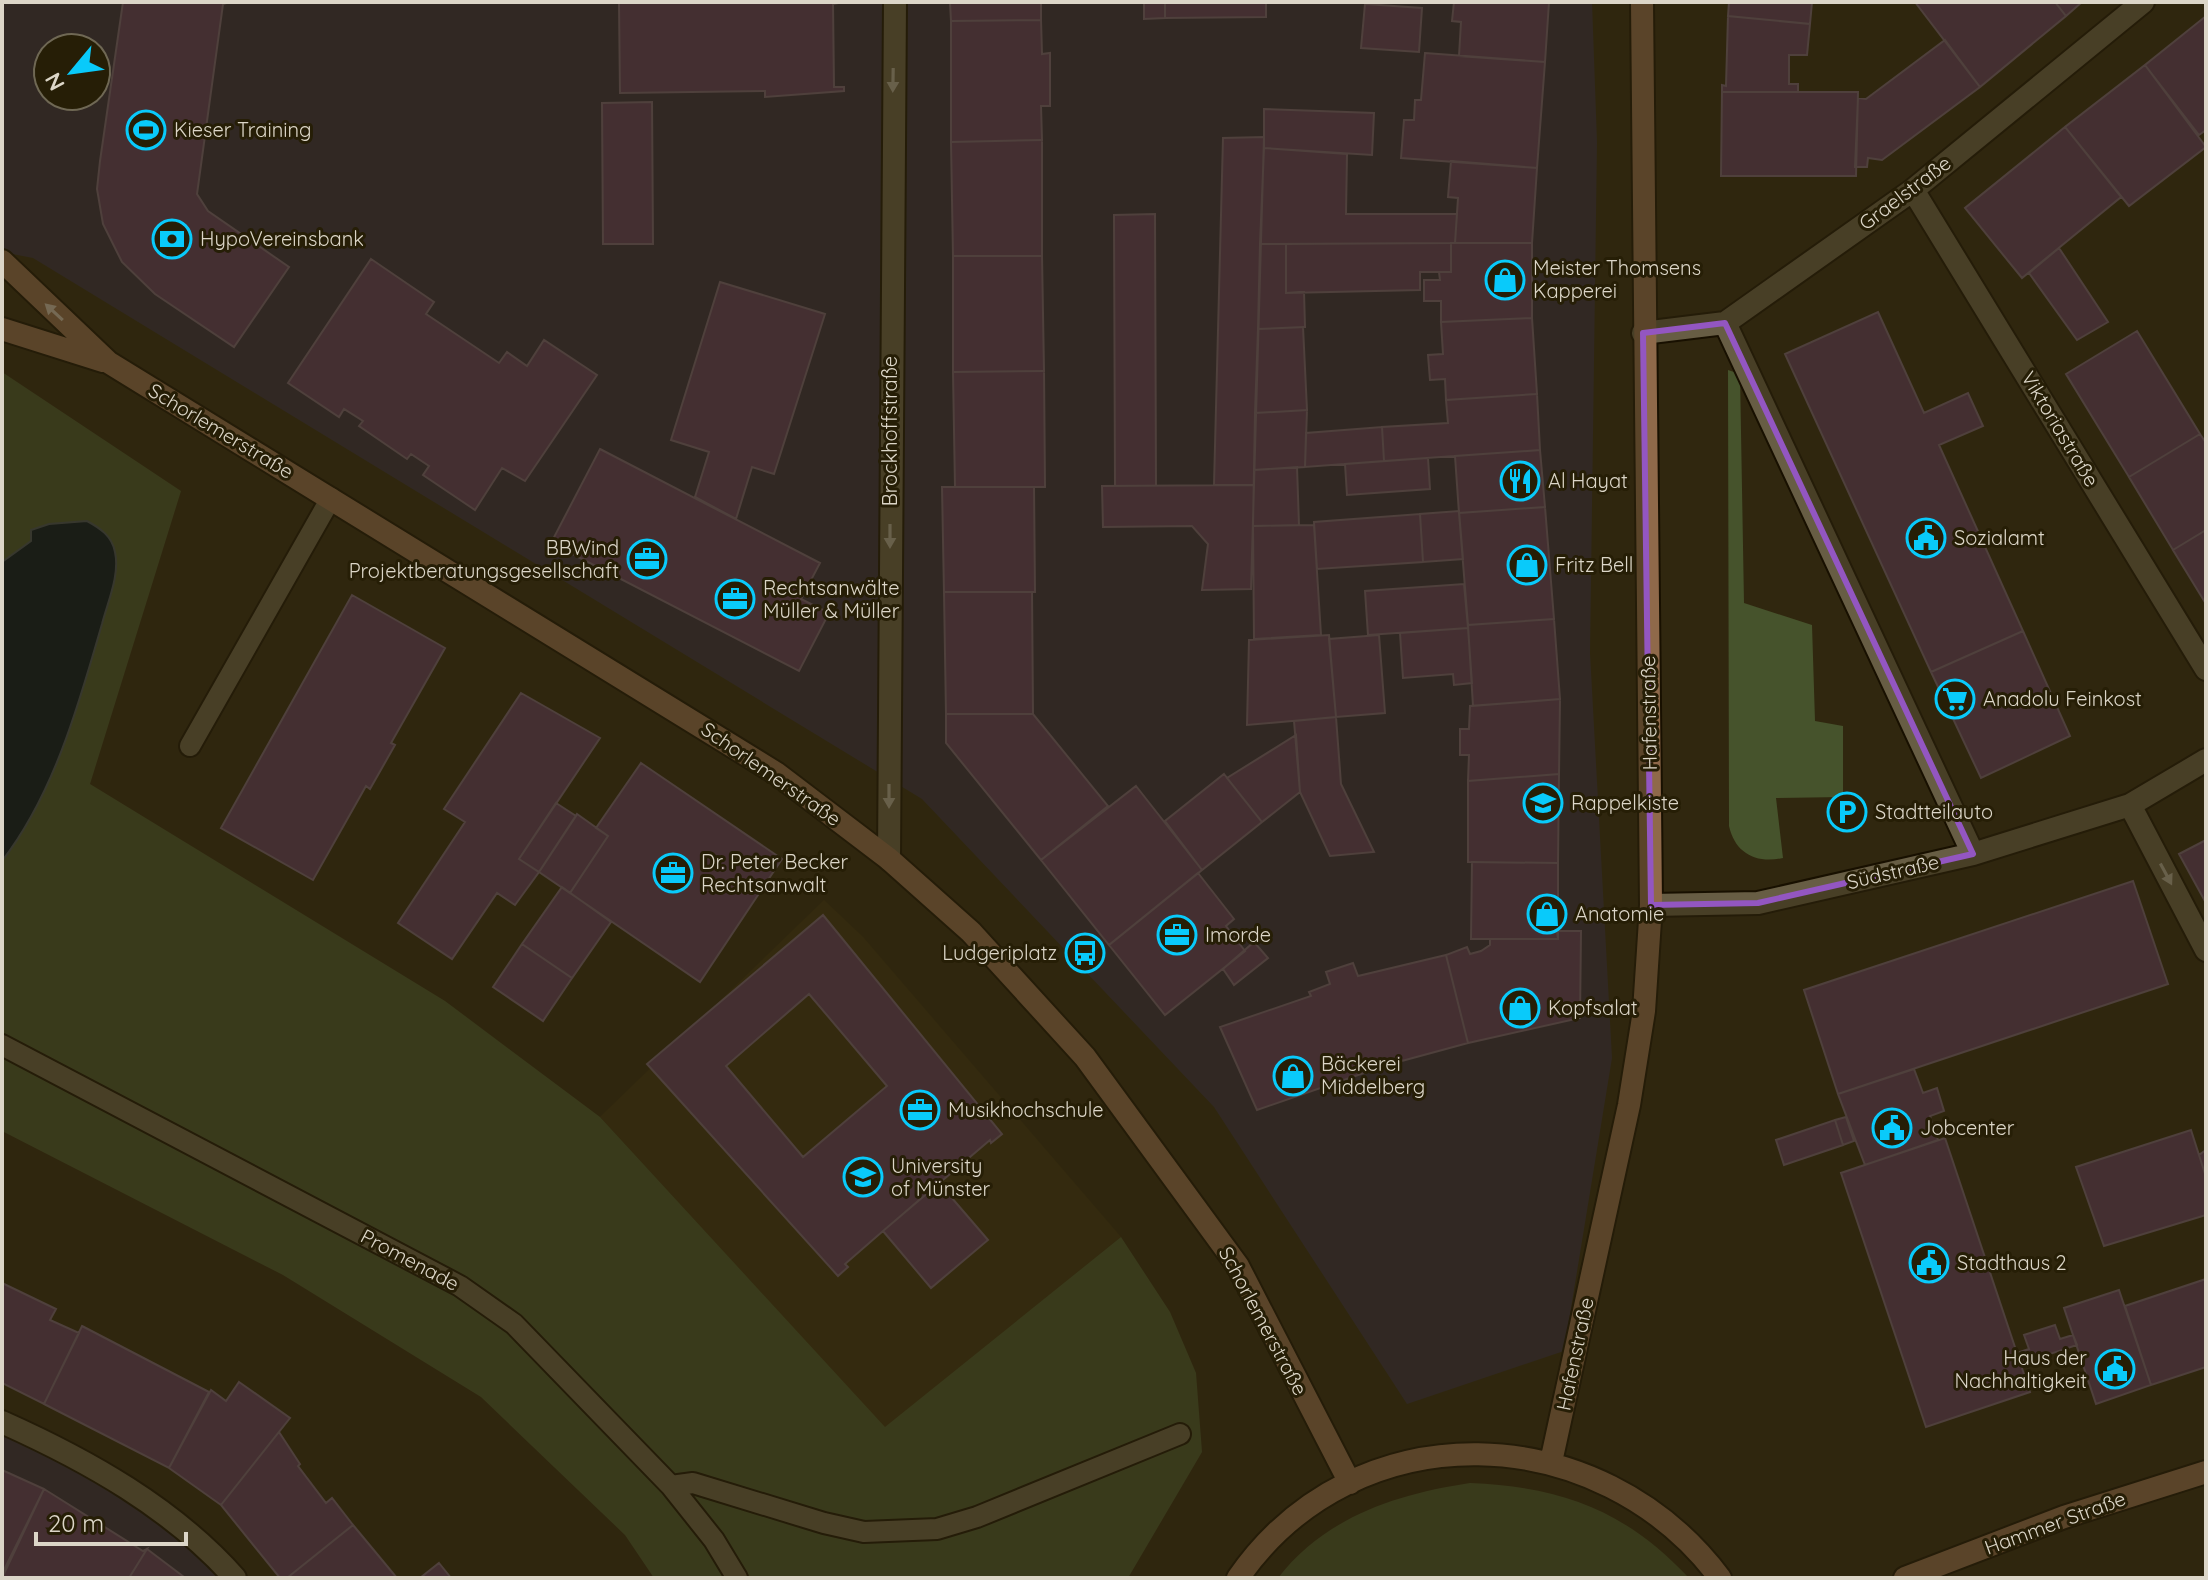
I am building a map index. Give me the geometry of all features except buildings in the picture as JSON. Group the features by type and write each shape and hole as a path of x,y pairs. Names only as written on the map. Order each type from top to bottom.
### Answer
{"main road":[{"name":"Hafenstraße","path":"1551,1462 1629,1105 1644,1011 1651,905 1642,2"},
{"name":"Schorlemerstraße","path":"2,261 108,362 776,773 889,859 971,932 1085,1057 1180,1182 1238,1266 1350,1483"},
{"path":"2,329 108,362"},
{"path":"1238,1578 1280,1530 1301,1512 1350,1483 1393,1466 1449,1455 1517,1455 1584,1472 1645,1504 1697,1548 1720,1578"},
{"name":"Hammer Straße","path":"1905,1578 2064,1517 2206,1472"}],"street":[{"name":"Brockhoffstraße","path":"889,859 895,2"},
{"name":"Graelstraße","path":"1643,333 1725,323 1913,190 2143,2"},
{"name":"Viktoriastraße","path":"1913,190 2206,669"},
{"path":"1725,323 1973,854"},
{"name":"Südstraße","path":"1651,905 1758,903 1973,854 2130,805 2206,760"},
{"path":"2130,805 2206,950"},
{"path":"2,1422 77,1456 204,1542 235,1578"}],"lane":[{"path":"190,746 331,498"},
{"name":"Promenade","path":"2,1045 460,1286 514,1324 671,1486 714,1540 737,1578"},
{"path":"671,1486 693,1483 864,1532 937,1529 1180,1434"}],"highlighted area":[{"path":"1725,323 1973,854 1758,903 1651,905 1643,333"}],"shaded area":[{"path":"2,2 1592,2 1597,142 1590,653 1612,1058 1564,1351 1407,1404 1214,1107 922,799 33,258 2,252"},
{"name":"University of Münster","path":"824,900 863,937 1121,1237 885,1428 600,1117"},
{"path":"2,1432 76,1465 201,1551 225,1578 2,1578"}],"green space":[{"path":"1728,370 1740,374 1744,603 1812,625 1815,721 1843,726 1843,797 1776,798 1783,858 1764,859 1748,854 1736,843 1729,826"},
{"path":"2,372 181,491 90,784 445,1001 600,1117 885,1427 1121,1237 1170,1312 1196,1373 1202,1452 1128,1578 654,1578 625,1535 481,1397 283,1275 2,1131"},
{"path":"1470,1483 1534,1490 1590,1506 1641,1535 1689,1578 1278,1578 1318,1539 1364,1512 1416,1494"}],"water":[{"path":"87,521 105,533 113,546 116,570 113,588 63,747 36,807 2,861 2,562 31,541 31,530 49,524"}],"place":[{"name":"Kieser Training","path":"146,130"},
{"name":"HypoVereinsbank","path":"172,239"},
{"name":"Meister Thomsens Kapperei","path":"1505,280"},
{"name":"Al Hayat","path":"1520,481"},
{"name":"Sozialamt","path":"1926,538"},
{"name":"BBWind Projektberatungsgesellschaft","path":"647,559"},
{"name":"Fritz Bell","path":"1527,565"},
{"name":"Rechtsanwälte Müller & Müller","path":"735,599"},
{"name":"Anadolu Feinkost","path":"1955,699"},
{"name":"Rappelkiste","path":"1543,803"},
{"name":"Stadtteilauto","path":"1847,812"},
{"name":"Dr. Peter Becker Rechtsanwalt","path":"673,873"},
{"name":"Anatomie","path":"1547,914"},
{"name":"Imorde","path":"1177,935"},
{"name":"Ludgeriplatz","path":"1085,953"},
{"name":"Kopfsalat","path":"1520,1008"},
{"name":"Bäckerei Middelberg","path":"1293,1076"},
{"name":"Musikhochschule","path":"920,1110"},
{"name":"Jobcenter","path":"1892,1128"},
{"name":"University of Münster","path":"863,1177"},
{"name":"Stadthaus 2","path":"1929,1263"},
{"name":"Haus der Nachhaltigkeit","path":"2115,1369"}]}
